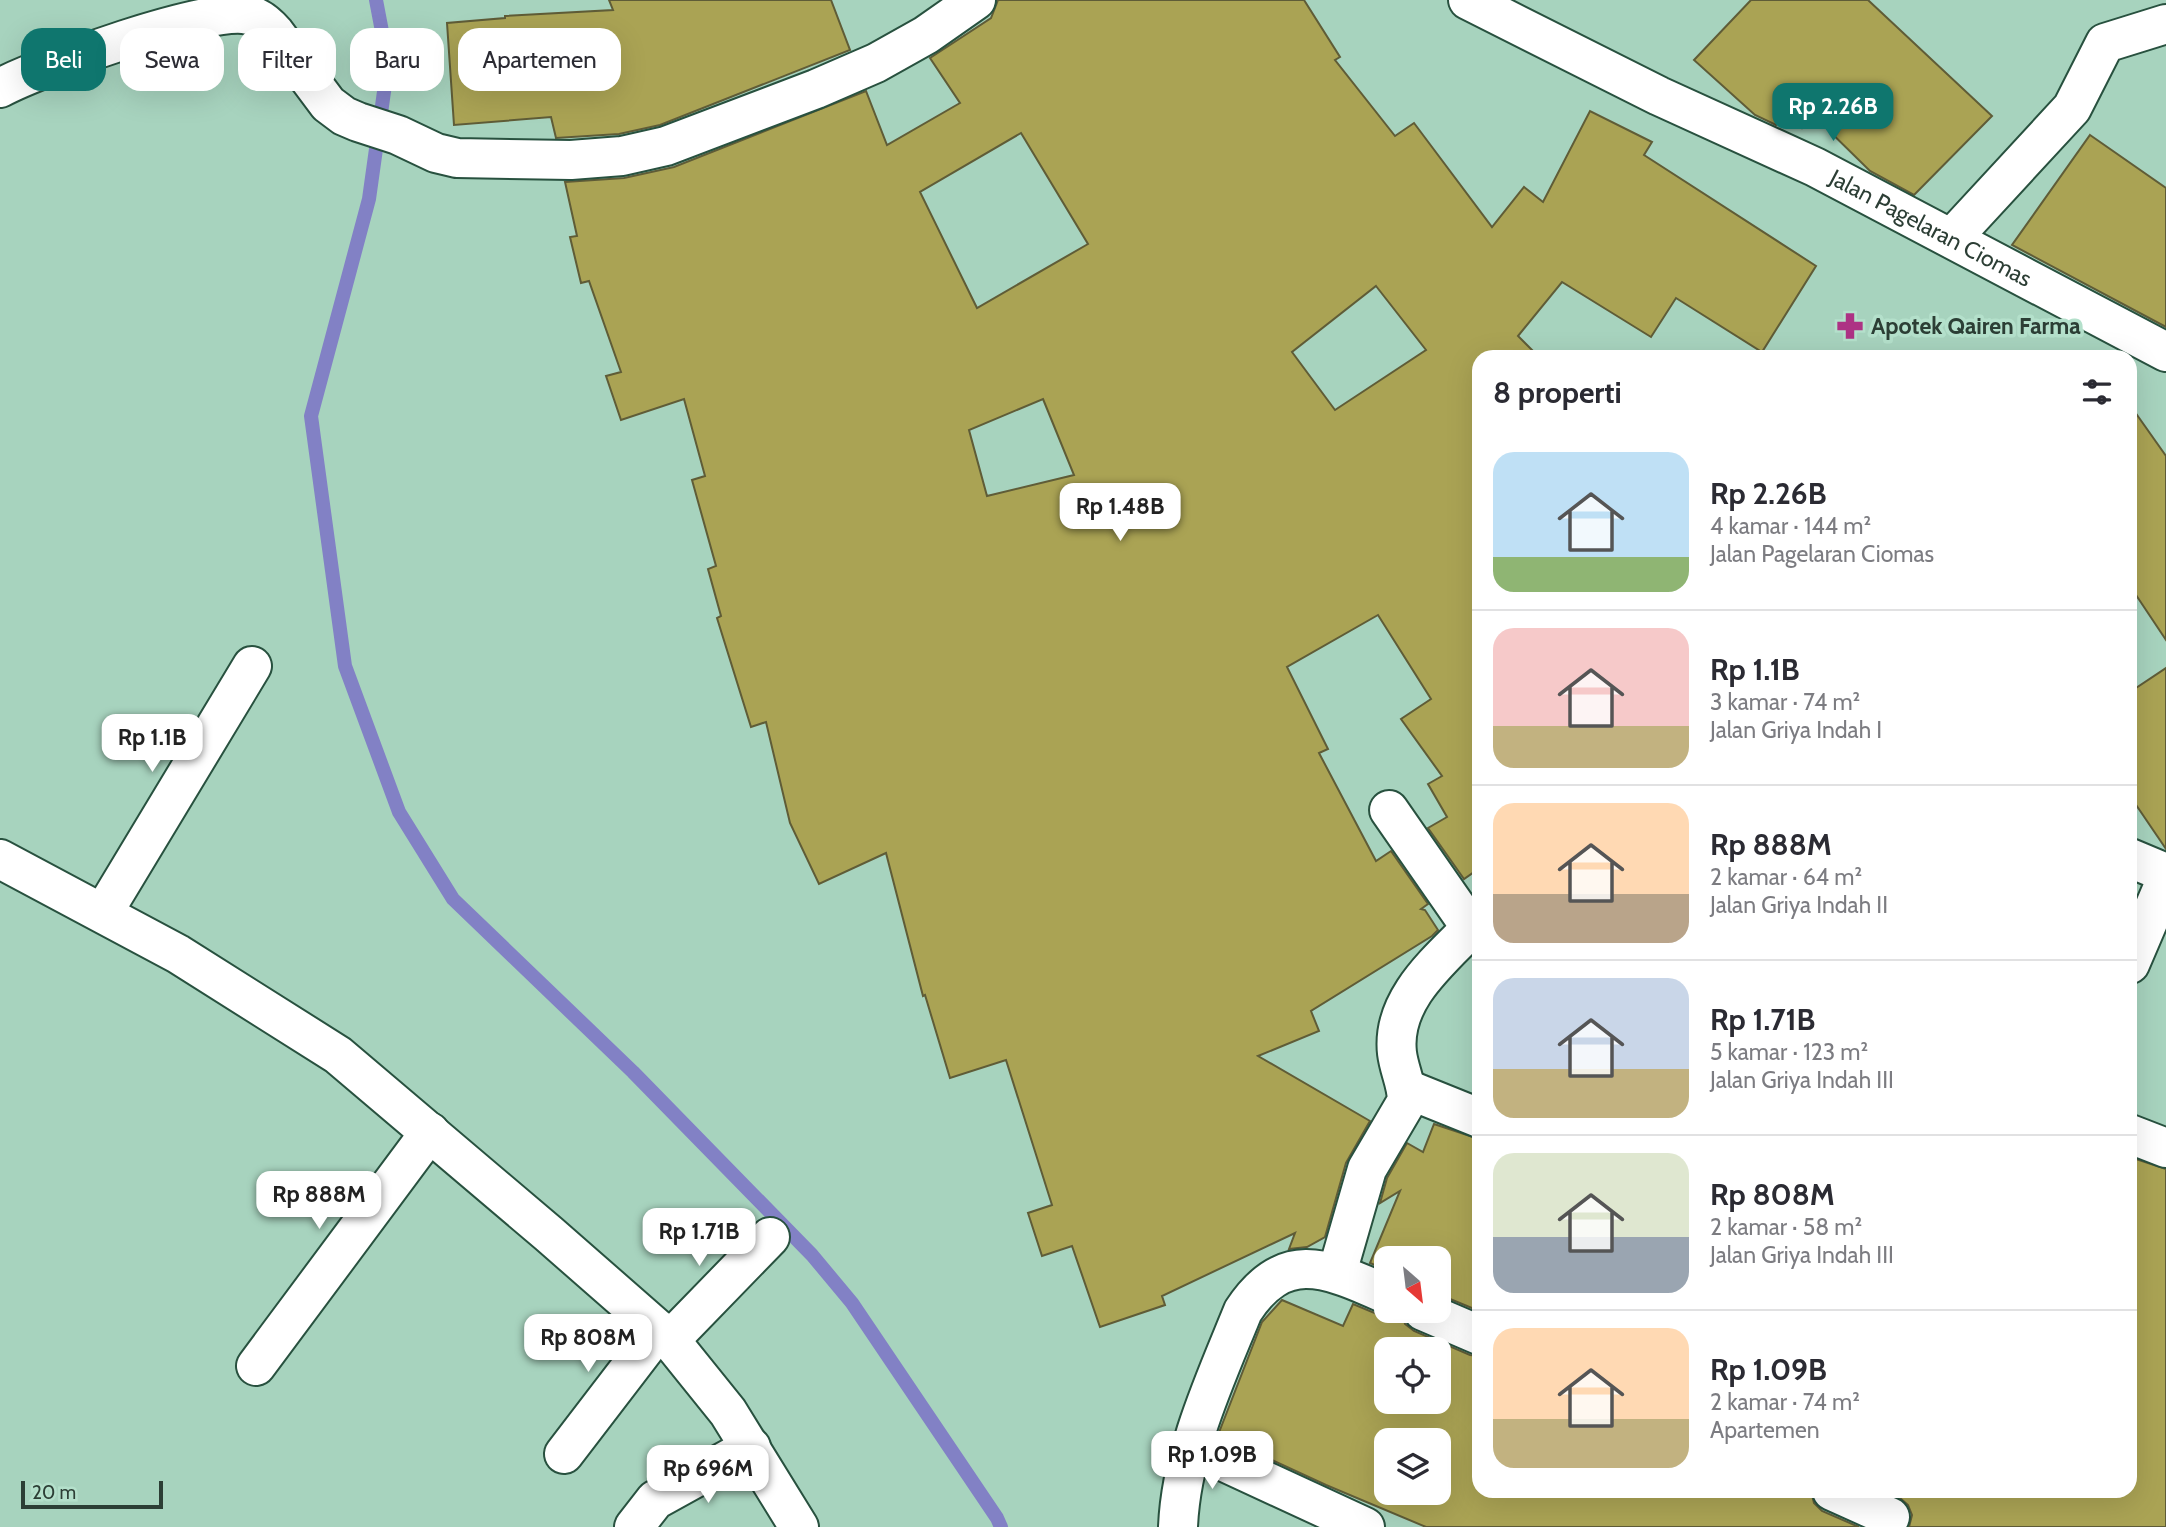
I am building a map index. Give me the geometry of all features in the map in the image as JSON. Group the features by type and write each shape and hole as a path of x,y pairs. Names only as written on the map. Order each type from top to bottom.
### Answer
{"street":[{"path":"0,88 151,32 212,16 249,15 265,22 275,33 328,104 344,116 398,135 426,149 457,158 571,160 622,156 666,146 876,63 926,35 976,0"},
{"name":"Jalan Pagelaran Ciomas","path":"1468,0 1659,96 1815,167 2166,352"},
{"path":"1952,238 2072,108 2105,43 2166,24"},
{"path":"103,913 252,666"},
{"path":"1388,810 1472,922"},
{"path":"0,859 178,954 338,1055 664,1335 728,1412 799,1527"},
{"path":"2137,861 2166,873"},
{"path":"2137,948 2166,880"},
{"path":"1337,1272 1367,1170 1407,1101 1407,1088 1397,1055 1396,1032 1405,1006 1428,971 1472,929"},
{"path":"1407,1088 1472,1115"},
{"path":"256,1366 429,1132"},
{"path":"2137,1136 2166,1147"},
{"path":"564,1454 664,1335 770,1237"},
{"path":"1178,1527 1183,1482 1192,1447 1243,1311 1255,1293 1278,1274 1300,1270 1337,1272 1374,1289"},
{"path":"1451,1323 1472,1332"},
{"path":"634,1527 655,1500 751,1447"},
{"path":"1192,1447 1365,1527"},
{"path":"1852,1498 1892,1512"}],"building":[{"path":"609,0 831,0 850,50 660,125 619,134 556,138 551,117 454,125 447,23 505,16 613,10"},
{"path":"998,0 1304,0 1340,57 1335,60 1395,136 1414,123 1492,227 1524,187 1543,202 1590,111 1652,142 1644,155 1816,266 1763,350 1759,350 1676,298 1651,337 1562,282 1518,336 1532,350 1472,350 1472,873 1464,879 1428,828 1447,817 1428,784 1442,776 1401,719 1431,699 1378,615 1287,667 1328,749 1319,753 1376,861 1391,851 1428,904 1421,909 1425,910 1438,930 1311,1011 1319,1031 1258,1056 1370,1121 1346,1163 1325,1237 1307,1247 1289,1249 1295,1233 1162,1296 1165,1305 1100,1327 1072,1246 1042,1256 1028,1213 1052,1205 1006,1060 950,1078 925,995 923,996 886,853 819,884 790,823 766,722 751,727 717,618 721,616 708,569 716,566 692,480 705,476 684,399 621,420 606,376 621,372 589,281 581,283 570,237 577,236 565,182 624,178 674,167 866,91 887,145 960,103 930,58 991,18","holes":["1021,133 1088,244 977,308 920,192","1376,286 1426,350 1335,410 1292,352","1043,399 1074,475 987,496 969,430"]},
{"path":"1751,0 1868,0 1992,116 1914,195 1870,171 1814,116 1802,128 1787,113 1776,125 1755,115 1694,60"},
{"path":"2090,135 2166,188 2166,327 2012,245"},
{"path":"2137,415 2166,456 2166,640 2137,596"},
{"path":"2166,668 2166,849 2137,806 2137,687"},
{"path":"1434,1124 1472,1137 1472,1308 1451,1299 1451,1246 1377,1246 1400,1191 1380,1203 1387,1178 1407,1143 1423,1152"},
{"path":"2137,1159 2166,1169 2166,1527 1909,1527 1912,1515 1908,1505 1900,1498 2137,1498"},
{"path":"1282,1300 1343,1326 1353,1304 1374,1313 1374,1323 1405,1323 1428,1337 1374,1337 1374,1414 1451,1414 1451,1347 1472,1355 1472,1498 1813,1498 1822,1511 1859,1527 1426,1527 1326,1485 1218,1435 1262,1322"}],"waterway":[{"path":"376,0 388,63 369,199 311,416 345,666 399,812 453,899 633,1072 812,1255 852,1303 1001,1527"}],"place":[{"name":"Apotek Qairen Farma","path":"1850,326"}]}
